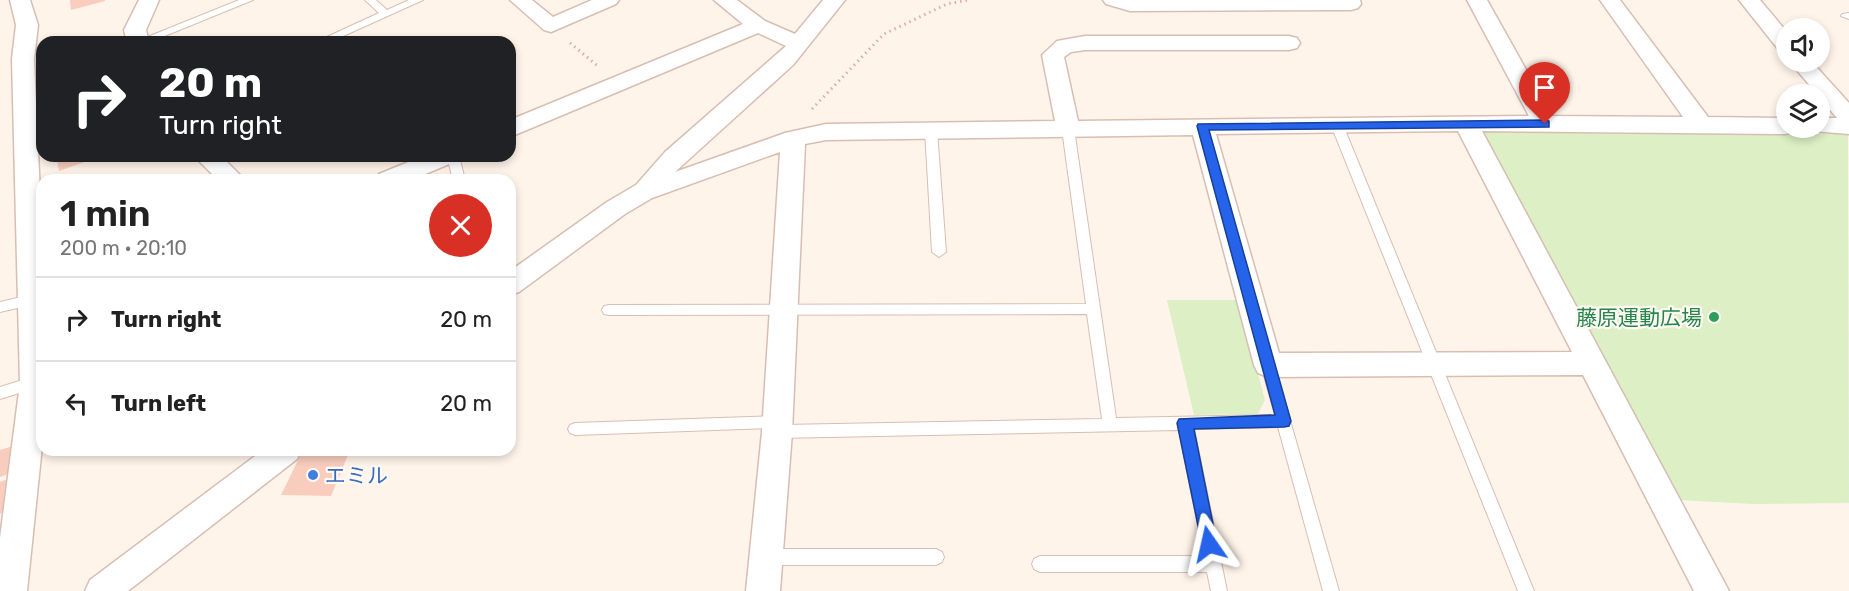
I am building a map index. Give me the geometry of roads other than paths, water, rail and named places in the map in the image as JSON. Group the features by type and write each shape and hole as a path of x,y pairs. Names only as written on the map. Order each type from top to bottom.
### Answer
{"street":[{"path":"20,0 27,25 23,59 35,260 30,300 36,362"},
{"path":"137,36 135,30 149,0"},
{"path":"520,0 551,26 609,0"},
{"path":"724,0 758,25 800,44"},
{"path":"643,192 673,158 800,44 817,18 835,0"},
{"path":"1113,0 1130,5 1351,4 1350,0"},
{"path":"1477,0 1545,124"},
{"path":"1610,0 1701,125"},
{"path":"1749,0 1776,32"},
{"path":"516,126 758,25"},
{"path":"1068,129 1053,55 1065,46 1085,43 1289,43"},
{"path":"1810,72 1849,118"},
{"path":"1466,123 1712,591"},
{"path":"516,281 616,208 643,192 785,141 826,132 1466,123 1776,126"},
{"path":"1202,126 1268,365 1592,363"},
{"path":"1830,126 1849,126"},
{"path":"763,591 777,427 783,310 785,141"},
{"path":"212,162 225,174"},
{"path":"402,174 432,162"},
{"path":"10,591 36,397"},
{"path":"102,591 278,456"}],"lane":[{"path":"155,36 248,0"},
{"path":"370,0 386,14"},
{"path":"335,36 418,0"},
{"path":"1337,125 1526,591"},
{"path":"1068,129 1110,425"},
{"path":"931,130 939,252"},
{"path":"0,307 30,300"},
{"path":"609,310 1094,309"},
{"path":"1268,365 1331,591"},
{"path":"0,393 36,383"},
{"path":"574,429 1110,425 1284,421"},
{"path":"1185,423 1218,591"},
{"path":"766,557 936,556"},
{"path":"1040,564 1213,564"}],"place":[{"name":"藤原運動広場","path":"1714,317"},
{"name":"エミル","path":"313,475"}]}
